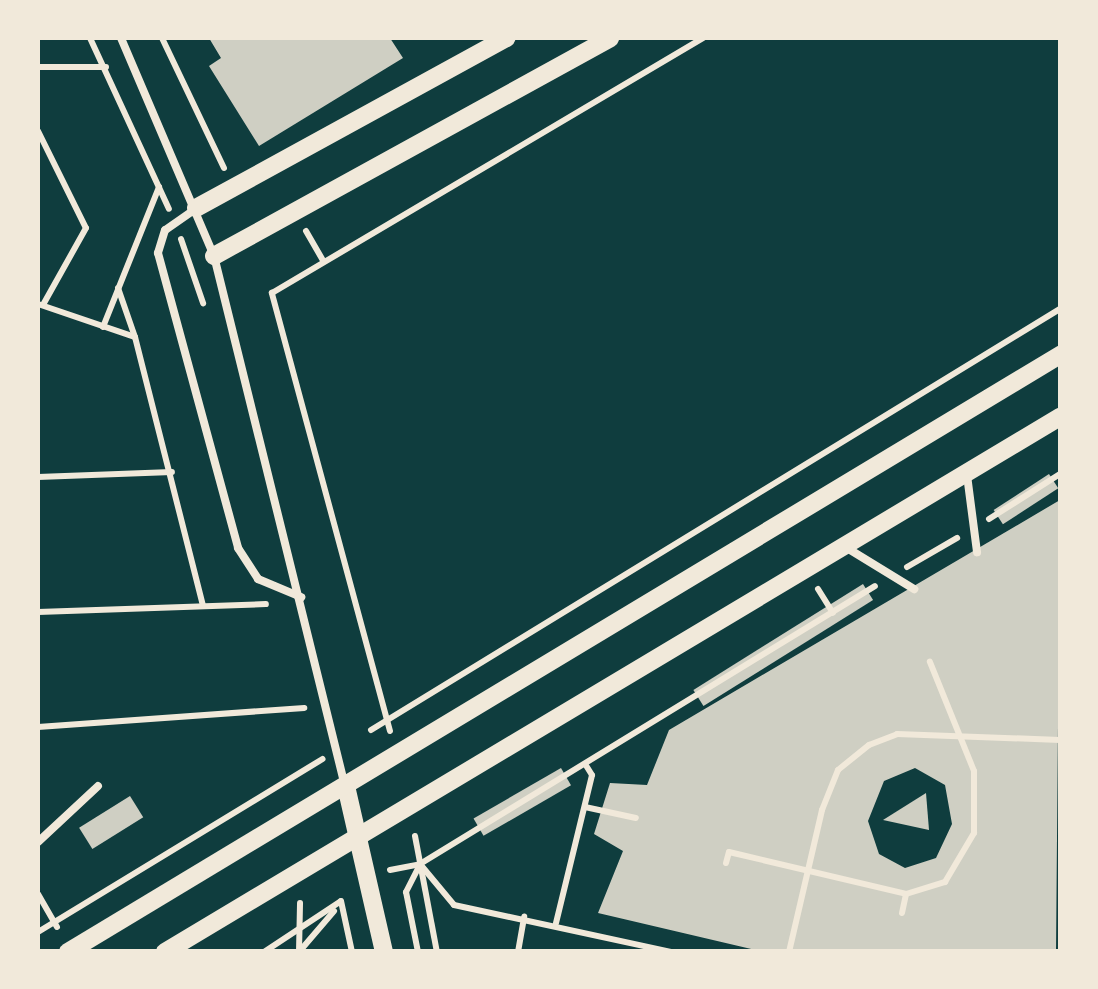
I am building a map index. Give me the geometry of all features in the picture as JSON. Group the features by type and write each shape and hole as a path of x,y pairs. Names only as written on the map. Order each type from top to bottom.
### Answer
{"street":[{"path":"196,208 507,38"},
{"path":"214,256 298,216 610,38"},
{"path":"64,943 346,786 1060,355"},
{"path":"165,952 359,840 1060,417"},
{"path":"346,786 384,952"}],"lane":[{"path":"121,38 214,256 346,786"},
{"path":"196,208 174,220 158,253 238,548 250,571 301,598"},
{"path":"967,475 969,531 977,552"},
{"path":"847,548 896,574 914,590"},
{"path":"38,842 98,786"}],"path":[{"path":"90,38 160,186 206,311"},
{"path":"162,38 230,177"},
{"path":"395,736 382,724 272,293 703,38"},
{"path":"38,67 106,67"},
{"path":"38,131 86,228 40,304 135,338"},
{"path":"102,326 160,186"},
{"path":"298,216 323,260"},
{"path":"118,287 172,472 203,604"},
{"path":"371,730 1060,310"},
{"path":"38,476 172,472"},
{"path":"390,870 420,864 1060,474"},
{"path":"817,588 833,614"},
{"path":"38,612 282,604 278,589"},
{"path":"726,863 728,852 906,894 945,882 974,834 974,771 930,662"},
{"path":"300,691 308,726"},
{"path":"38,727 304,708"},
{"path":"790,952 838,770 896,734 1060,740"},
{"path":"38,932 321,760 313,744"},
{"path":"556,924 592,775 584,764"},
{"path":"585,807 636,818"},
{"path":"415,836 436,952"},
{"path":"420,864 454,905 672,952"},
{"path":"418,952 406,892 420,864"},
{"path":"38,894 64,943"},
{"path":"902,914 906,894"},
{"path":"264,952 342,901"},
{"path":"299,951 342,901"},
{"path":"342,901 352,952"},
{"path":"299,951 300,904"},
{"path":"518,952 524,918"},
{"path":"322,952 331,952"}],"building":[{"path":"209,38 390,38 403,58 259,146 209,66 221,58"},
{"path":"1049,474 1058,488 1003,524 994,510"},
{"path":"1060,500 1056,952 764,952 598,913 623,851 594,834 610,783 647,785 669,730","holes":["915,768 945,785 952,824 936,858 905,868 879,854 868,821 884,781"]},
{"path":"863,584 873,600 703,706 693,690"},
{"path":"561,768 571,785 484,836 474,818"},
{"path":"926,793 929,830 883,820"},
{"path":"130,796 143,817 92,849 79,828"}]}
